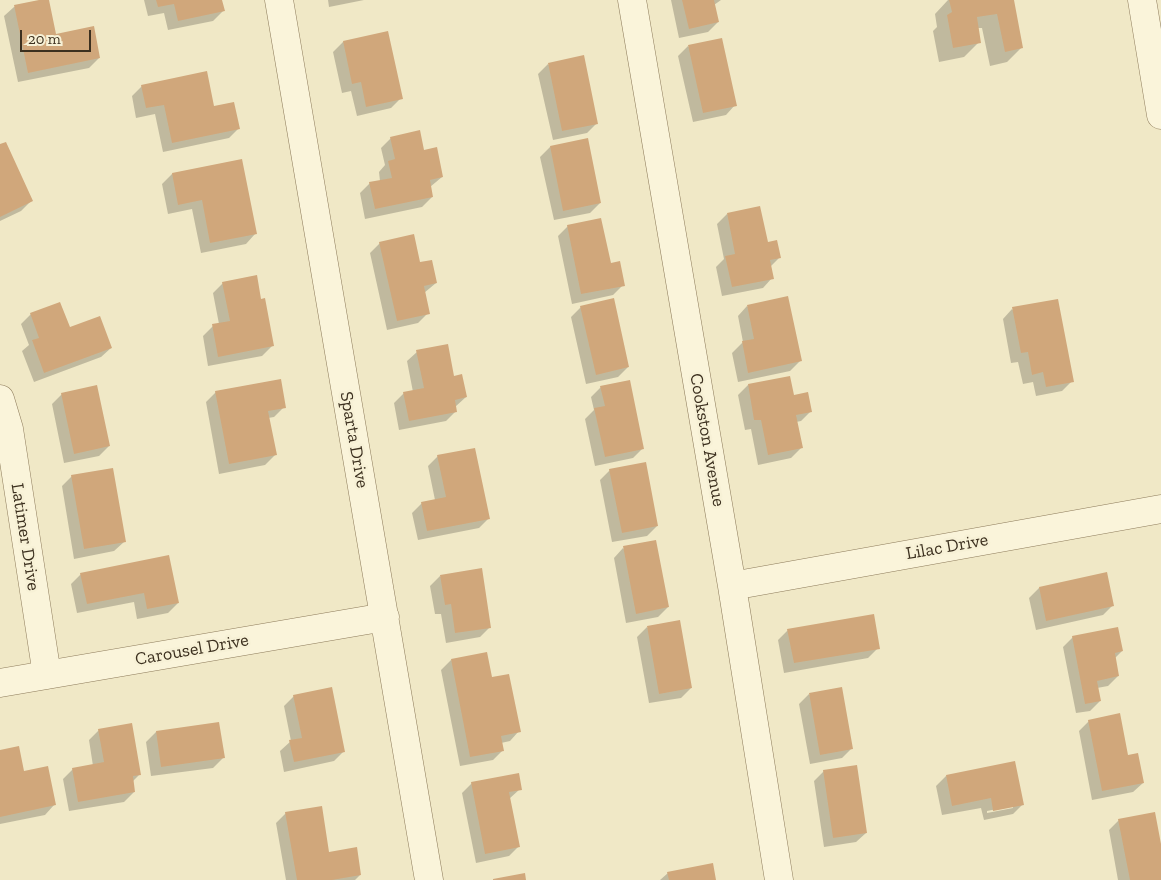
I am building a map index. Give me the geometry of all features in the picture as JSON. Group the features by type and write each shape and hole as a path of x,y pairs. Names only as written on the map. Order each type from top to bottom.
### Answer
{"street":[{"name":"Sparta Drive","path":"279,0 430,880"},
{"name":"Cookston Avenue","path":"632,0 732,586 779,880"},
{"path":"1142,0 1158,84 1161,115"},
{"name":"Latimer Drive","path":"0,399 9,429 47,675"},
{"name":"Lilac Drive","path":"732,586 1161,509"},
{"name":"Carousel Drive","path":"0,683 385,617"}],"building":[{"path":"49,0 56,34 94,26 100,58 28,73 14,5"},
{"path":"156,0 222,0 225,11 178,21 174,4 158,7"},
{"path":"682,0 714,0 719,22 689,29"},
{"path":"949,0 1014,0 1023,48 1005,52 997,14 977,17 981,43 953,48 947,15 952,12"},
{"path":"388,31 403,99 366,107 361,82 352,84 343,41"},
{"path":"722,38 737,106 703,113 688,45"},
{"path":"584,55 598,124 562,131 548,63"},
{"path":"207,71 214,106 234,102 240,129 172,143 164,105 146,108 141,85"},
{"path":"420,130 424,150 437,147 443,177 430,180 433,197 375,209 369,182 392,178 388,161 395,159 390,137"},
{"path":"588,138 601,203 563,211 550,146"},
{"path":"6,142 33,201 0,217 0,144"},
{"path":"242,159 257,234 210,243 202,200 178,205 172,173"},
{"path":"760,206 768,242 777,240 781,258 770,260 774,279 732,287 725,256 735,254 727,213"},
{"path":"601,218 611,263 620,261 625,286 581,294 567,225"},
{"path":"414,234 420,262 432,260 437,283 424,286 430,314 397,321 379,242"},
{"path":"257,275 261,299 265,298 274,346 218,357 212,324 230,321 222,282"},
{"path":"788,296 802,361 748,373 742,341 754,339 747,305"},
{"path":"614,298 629,367 596,375 580,306"},
{"path":"1058,299 1074,382 1046,387 1043,372 1032,375 1028,352 1021,353 1012,307"},
{"path":"60,302 70,327 100,316 112,348 44,373 32,340 39,338 30,313"},
{"path":"448,344 454,376 462,374 467,397 455,400 457,412 409,421 403,392 424,388 416,350"},
{"path":"790,376 794,395 808,392 812,412 796,415 803,448 768,455 761,420 754,420 748,384"},
{"path":"281,379 286,408 268,411 277,455 229,464 215,391"},
{"path":"630,380 644,449 605,457 594,408 605,406 600,386"},
{"path":"97,385 110,446 74,454 61,393"},
{"path":"475,448 490,519 427,531 421,502 446,497 437,455"},
{"path":"646,462 658,526 622,533 609,469"},
{"path":"113,468 126,542 84,549 71,475"},
{"path":"656,540 669,607 636,614 623,546"},
{"path":"169,555 179,603 147,609 144,593 87,604 80,573"},
{"path":"482,568 491,628 455,633 451,604 445,605 440,575"},
{"path":"1107,572 1114,606 1046,621 1039,587"},
{"path":"874,614 880,649 794,663 787,629"},
{"path":"680,620 692,688 659,694 647,626"},
{"path":"1118,627 1123,651 1115,653 1119,676 1097,681 1101,701 1085,704 1072,636"},
{"path":"487,652 492,677 509,674 521,732 501,736 504,751 470,757 451,659"},
{"path":"332,687 345,752 294,762 289,740 302,738 293,695"},
{"path":"842,687 853,749 820,755 809,693"},
{"path":"1120,713 1128,755 1138,753 1144,783 1102,791 1088,720"},
{"path":"219,722 225,758 161,767 156,731"},
{"path":"132,723 141,775 133,776 135,792 78,802 72,768 104,762 98,729"},
{"path":"19,746 24,771 48,766 56,805 0,817 0,750"},
{"path":"1015,761 1024,805 993,811 991,798 952,806 946,775"},
{"path":"857,765 867,833 833,838 823,770"},
{"path":"519,773 522,790 509,792 520,847 485,854 471,782"},
{"path":"322,806 329,852 357,847 361,875 332,880 297,880 285,812"},
{"path":"1155,812 1161,844 1161,880 1130,880 1118,819"},
{"path":"713,863 716,880 669,880 667,872"},
{"path":"525,873 526,880 493,880 493,879"}]}
